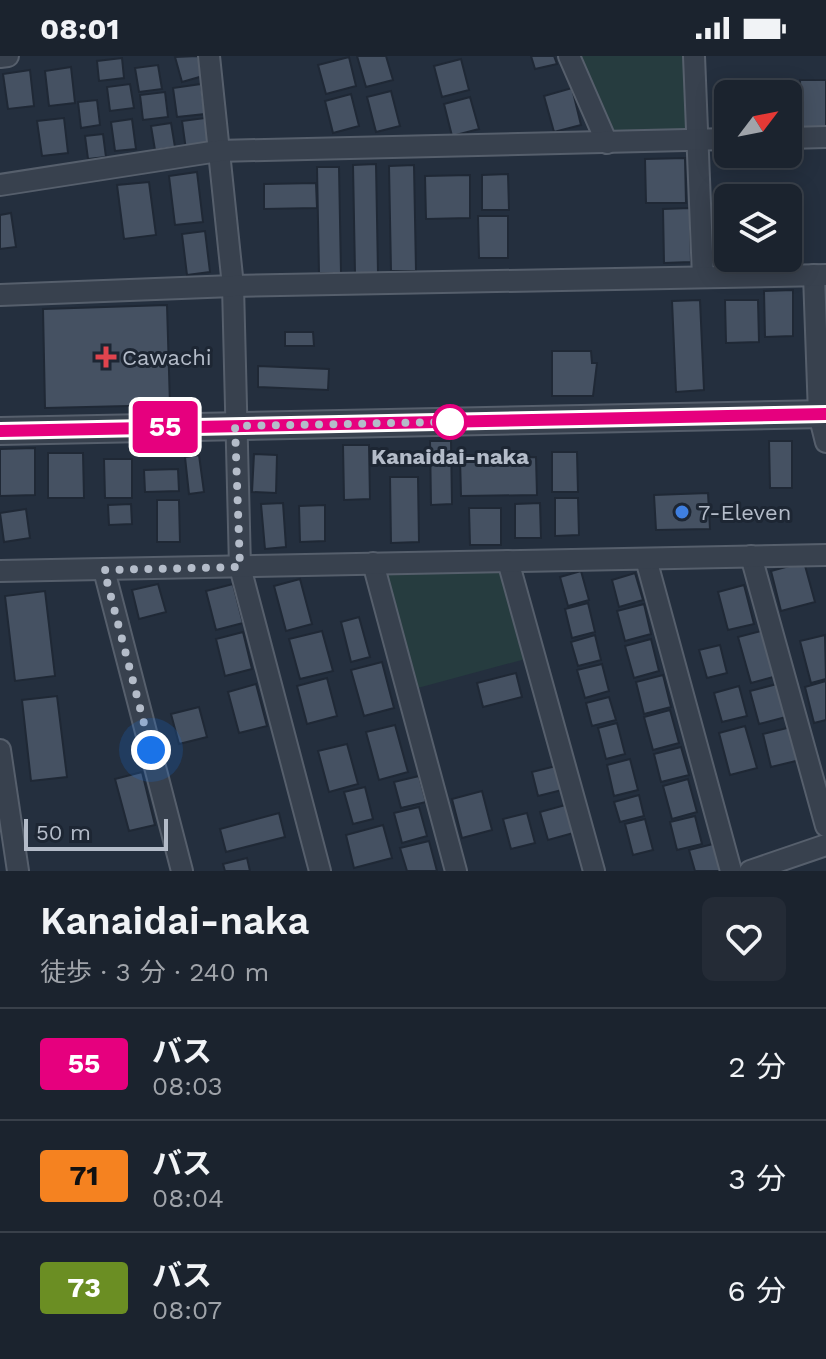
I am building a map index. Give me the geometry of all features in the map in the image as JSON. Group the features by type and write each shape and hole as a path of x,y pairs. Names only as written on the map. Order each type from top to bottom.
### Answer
{"street":[{"path":"0,57 8,56"},
{"path":"209,56 233,286 240,567 320,871"},
{"path":"569,56 607,143"},
{"path":"694,56 703,277"},
{"path":"802,138 826,137"},
{"path":"0,185 218,151 714,139"},
{"path":"0,295 233,286 820,275 826,442"},
{"path":"0,431 823,414"},
{"path":"0,571 826,555"},
{"path":"751,556 826,826"},
{"path":"646,559 731,871"},
{"path":"508,561 594,871"},
{"path":"373,563 456,871"},
{"path":"104,570 182,871"},
{"path":"0,750 18,871"},
{"path":"750,871 826,845"}],"green space":[{"path":"578,56 688,56 691,122 679,133 609,133"},
{"path":"503,567 529,658 414,689 381,570"}],"building":[{"path":"198,56 203,76 182,82 175,57"},
{"path":"357,56 386,56 393,80 366,87"},
{"path":"531,56 554,56 557,64 535,69"},
{"path":"349,57 356,86 326,94 318,65"},
{"path":"122,58 124,78 99,81 97,61"},
{"path":"461,59 469,90 442,97 434,66"},
{"path":"158,65 162,89 139,92 135,68"},
{"path":"71,67 75,103 49,106 45,71"},
{"path":"30,70 34,106 8,109 3,74"},
{"path":"802,80 826,80 826,127 802,127"},
{"path":"130,84 134,108 110,111 107,87"},
{"path":"201,84 205,114 177,117 173,88"},
{"path":"572,88 581,125 554,132 544,96"},
{"path":"391,91 400,126 376,132 367,97"},
{"path":"165,92 168,117 143,120 140,95"},
{"path":"351,94 359,126 333,133 325,101"},
{"path":"470,97 479,129 452,136 444,104"},
{"path":"97,100 100,125 81,128 78,102"},
{"path":"64,118 68,153 42,156 37,121"},
{"path":"205,118 209,147 186,150 182,121"},
{"path":"132,119 136,149 115,151 111,122"},
{"path":"171,123 175,147 155,150 151,126"},
{"path":"103,134 106,157 88,159 85,136"},
{"path":"685,158 686,203 646,203 645,159"},
{"path":"376,164 378,273 355,273 353,165"},
{"path":"414,165 416,271 391,271 389,166"},
{"path":"317,167 339,167 341,273 319,273"},
{"path":"197,172 203,222 175,225 169,176"},
{"path":"508,174 509,210 482,210 482,175"},
{"path":"470,175 470,218 426,219 425,176"},
{"path":"149,182 156,235 124,239 117,185"},
{"path":"316,183 317,208 264,209 264,184"},
{"path":"690,208 691,262 664,263 663,209"},
{"path":"11,213 16,247 0,249 0,215"},
{"path":"478,216 508,216 508,258 479,258"},
{"path":"205,231 210,272 187,275 182,234"},
{"path":"793,290 793,336 765,337 764,291"},
{"path":"700,300 704,390 676,392 672,301"},
{"path":"725,300 758,300 759,342 726,343"},
{"name":"Cawachi","path":"167,305 170,405 45,408 43,309"},
{"path":"285,332 313,332 314,346 285,346"},
{"path":"552,351 591,351 592,363 597,363 593,396 552,396"},
{"path":"258,366 329,369 328,390 258,387"},
{"path":"430,441 451,441 452,504 431,505"},
{"path":"769,441 792,441 792,488 770,488"},
{"path":"343,445 369,445 370,499 344,500"},
{"path":"35,448 35,495 0,496 0,449"},
{"path":"552,452 577,452 578,492 552,492"},
{"path":"48,453 83,453 84,498 48,498"},
{"path":"254,454 277,455 276,493 252,492"},
{"path":"199,455 204,492 189,494 185,457"},
{"path":"536,457 537,495 461,496 460,458"},
{"path":"104,459 132,459 132,498 105,498"},
{"path":"178,469 179,491 145,492 144,470"},
{"path":"390,477 418,477 419,542 391,543"},
{"name":"7-Eleven","path":"708,493 710,529 656,530 654,495"},
{"path":"555,498 578,498 579,535 555,536"},
{"path":"157,500 179,500 180,542 157,542"},
{"path":"283,503 286,547 265,549 261,504"},
{"path":"540,503 541,538 515,538 515,504"},
{"path":"131,504 132,524 109,525 108,505"},
{"path":"325,505 325,541 300,542 299,506"},
{"path":"469,508 501,508 501,545 470,545"},
{"path":"26,509 30,538 4,542 0,513"},
{"path":"804,562 815,602 781,611 771,571"},
{"path":"581,571 589,600 568,606 560,577"},
{"path":"635,573 643,600 619,607 612,580"},
{"path":"300,579 312,624 286,631 274,586"},
{"path":"158,584 166,612 139,619 132,590"},
{"path":"233,584 243,623 216,630 206,591"},
{"path":"744,585 754,624 728,630 718,592"},
{"path":"45,591 55,676 15,681 5,596"},
{"path":"588,603 595,632 572,638 565,609"},
{"path":"644,604 651,634 625,641 617,611"},
{"path":"359,617 370,657 351,662 341,622"},
{"path":"765,630 777,676 751,683 738,637"},
{"path":"322,631 333,671 300,679 289,639"},
{"path":"243,632 252,669 225,676 216,639"},
{"path":"595,635 601,660 578,666 571,642"},
{"path":"825,635 826,679 811,683 800,641"},
{"path":"651,639 659,671 634,678 625,646"},
{"path":"720,645 727,673 707,678 699,650"},
{"path":"382,662 394,708 364,716 351,670"},
{"path":"602,664 609,691 585,698 577,670"},
{"path":"516,673 522,697 483,707 477,683"},
{"path":"663,675 671,707 644,714 636,682"},
{"path":"327,678 337,716 307,724 297,686"},
{"path":"826,681 826,720 814,723 805,687"},
{"path":"256,684 267,726 239,733 228,692"},
{"path":"777,684 786,717 759,724 750,691"},
{"path":"739,686 747,716 722,722 714,693"},
{"path":"57,696 67,777 31,781 22,700"},
{"path":"609,697 616,720 592,726 586,703"},
{"path":"199,707 207,737 179,744 171,714"},
{"path":"670,710 679,743 653,750 644,717"},
{"path":"617,723 625,754 606,759 598,728"},
{"path":"395,725 408,772 379,780 366,732"},
{"path":"745,726 757,768 730,775 719,733"},
{"path":"791,727 800,760 771,767 763,734"},
{"path":"347,744 358,784 329,792 318,751"},
{"path":"681,747 689,775 661,782 654,754"},
{"path":"630,759 638,790 614,796 607,765"},
{"path":"560,765 566,789 538,796 532,772"},
{"path":"142,772 155,825 129,831 115,779"},
{"path":"419,776 426,802 401,808 394,782"},
{"path":"688,779 697,812 672,819 663,786"},
{"path":"365,787 373,819 353,824 344,792"},
{"path":"482,791 492,830 462,838 452,799"},
{"path":"639,795 644,816 620,822 614,802"},
{"path":"569,804 577,832 548,840 540,812"},
{"path":"419,807 427,836 402,843 394,813"},
{"path":"279,813 285,837 226,852 220,829"},
{"path":"527,813 535,843 511,849 503,819"},
{"path":"695,816 702,844 677,850 670,822"},
{"path":"645,819 653,850 633,855 625,824"},
{"path":"383,825 392,858 354,868 346,835"},
{"path":"429,841 437,871 407,871 400,848"},
{"path":"713,844 721,871 695,871 689,850"},
{"path":"247,858 250,871 225,871 223,864"}],"bus line":[{"name":"55","path":"0,431 826,414"}],"place":[{"name":"Cawachi","path":"106,357"},
{"name":"Kanaidai-naka","path":"450,422"},
{"name":"7-Eleven","path":"682,512"}],"route":[{"path":"151,750 104,570 240,567 235,426 450,422"}]}
